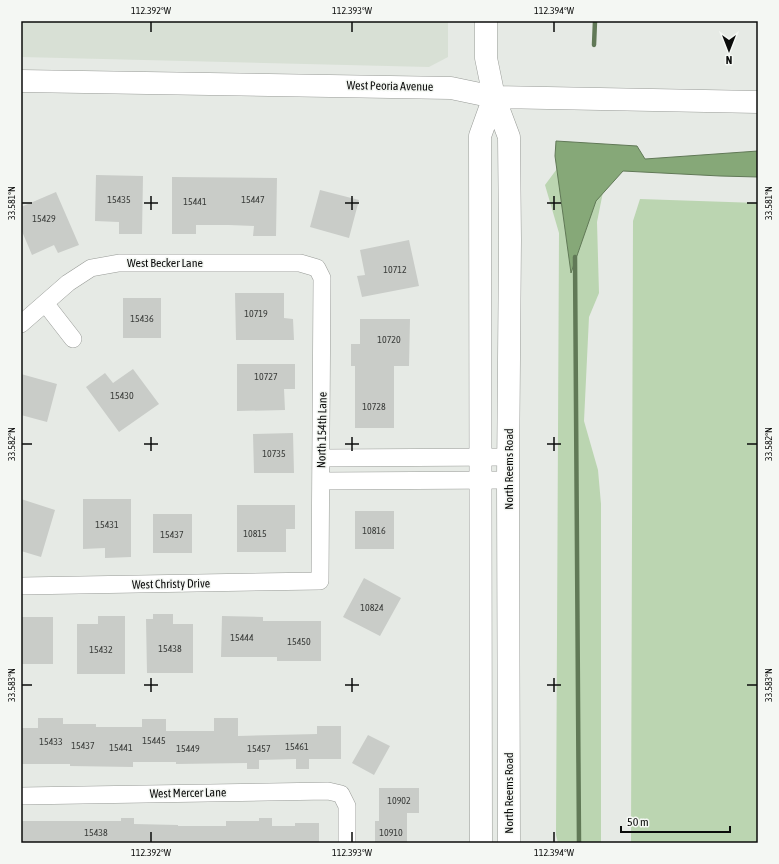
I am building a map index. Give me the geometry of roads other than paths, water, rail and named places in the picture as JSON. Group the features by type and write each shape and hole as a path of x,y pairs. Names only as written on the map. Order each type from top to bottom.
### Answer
{"main road":[{"name":"North Reems Road","path":"486,21 486,58 494,98 509,137 509,843"},
{"name":"West Peoria Avenue","path":"21,81 451,88 494,98 758,102"},
{"path":"481,843 480,136 494,98"}],"street":[{"name":"West Becker Lane","path":"21,324 68,283 91,268 119,263 300,263 317,268 322,278"},
{"name":"North 154th Lane","path":"320,581 322,278"},
{"path":"45,303 73,339"},
{"path":"322,458 508,457"},
{"path":"402,458 403,481"},
{"path":"321,481 508,480"},
{"name":"West Christy Drive","path":"21,586 320,581"},
{"name":"West Mercer Lane","path":"21,796 328,791 341,794 347,806 347,843"}],"waterway":[{"path":"594,45 595,21"},
{"path":"575,257 579,843"}]}
